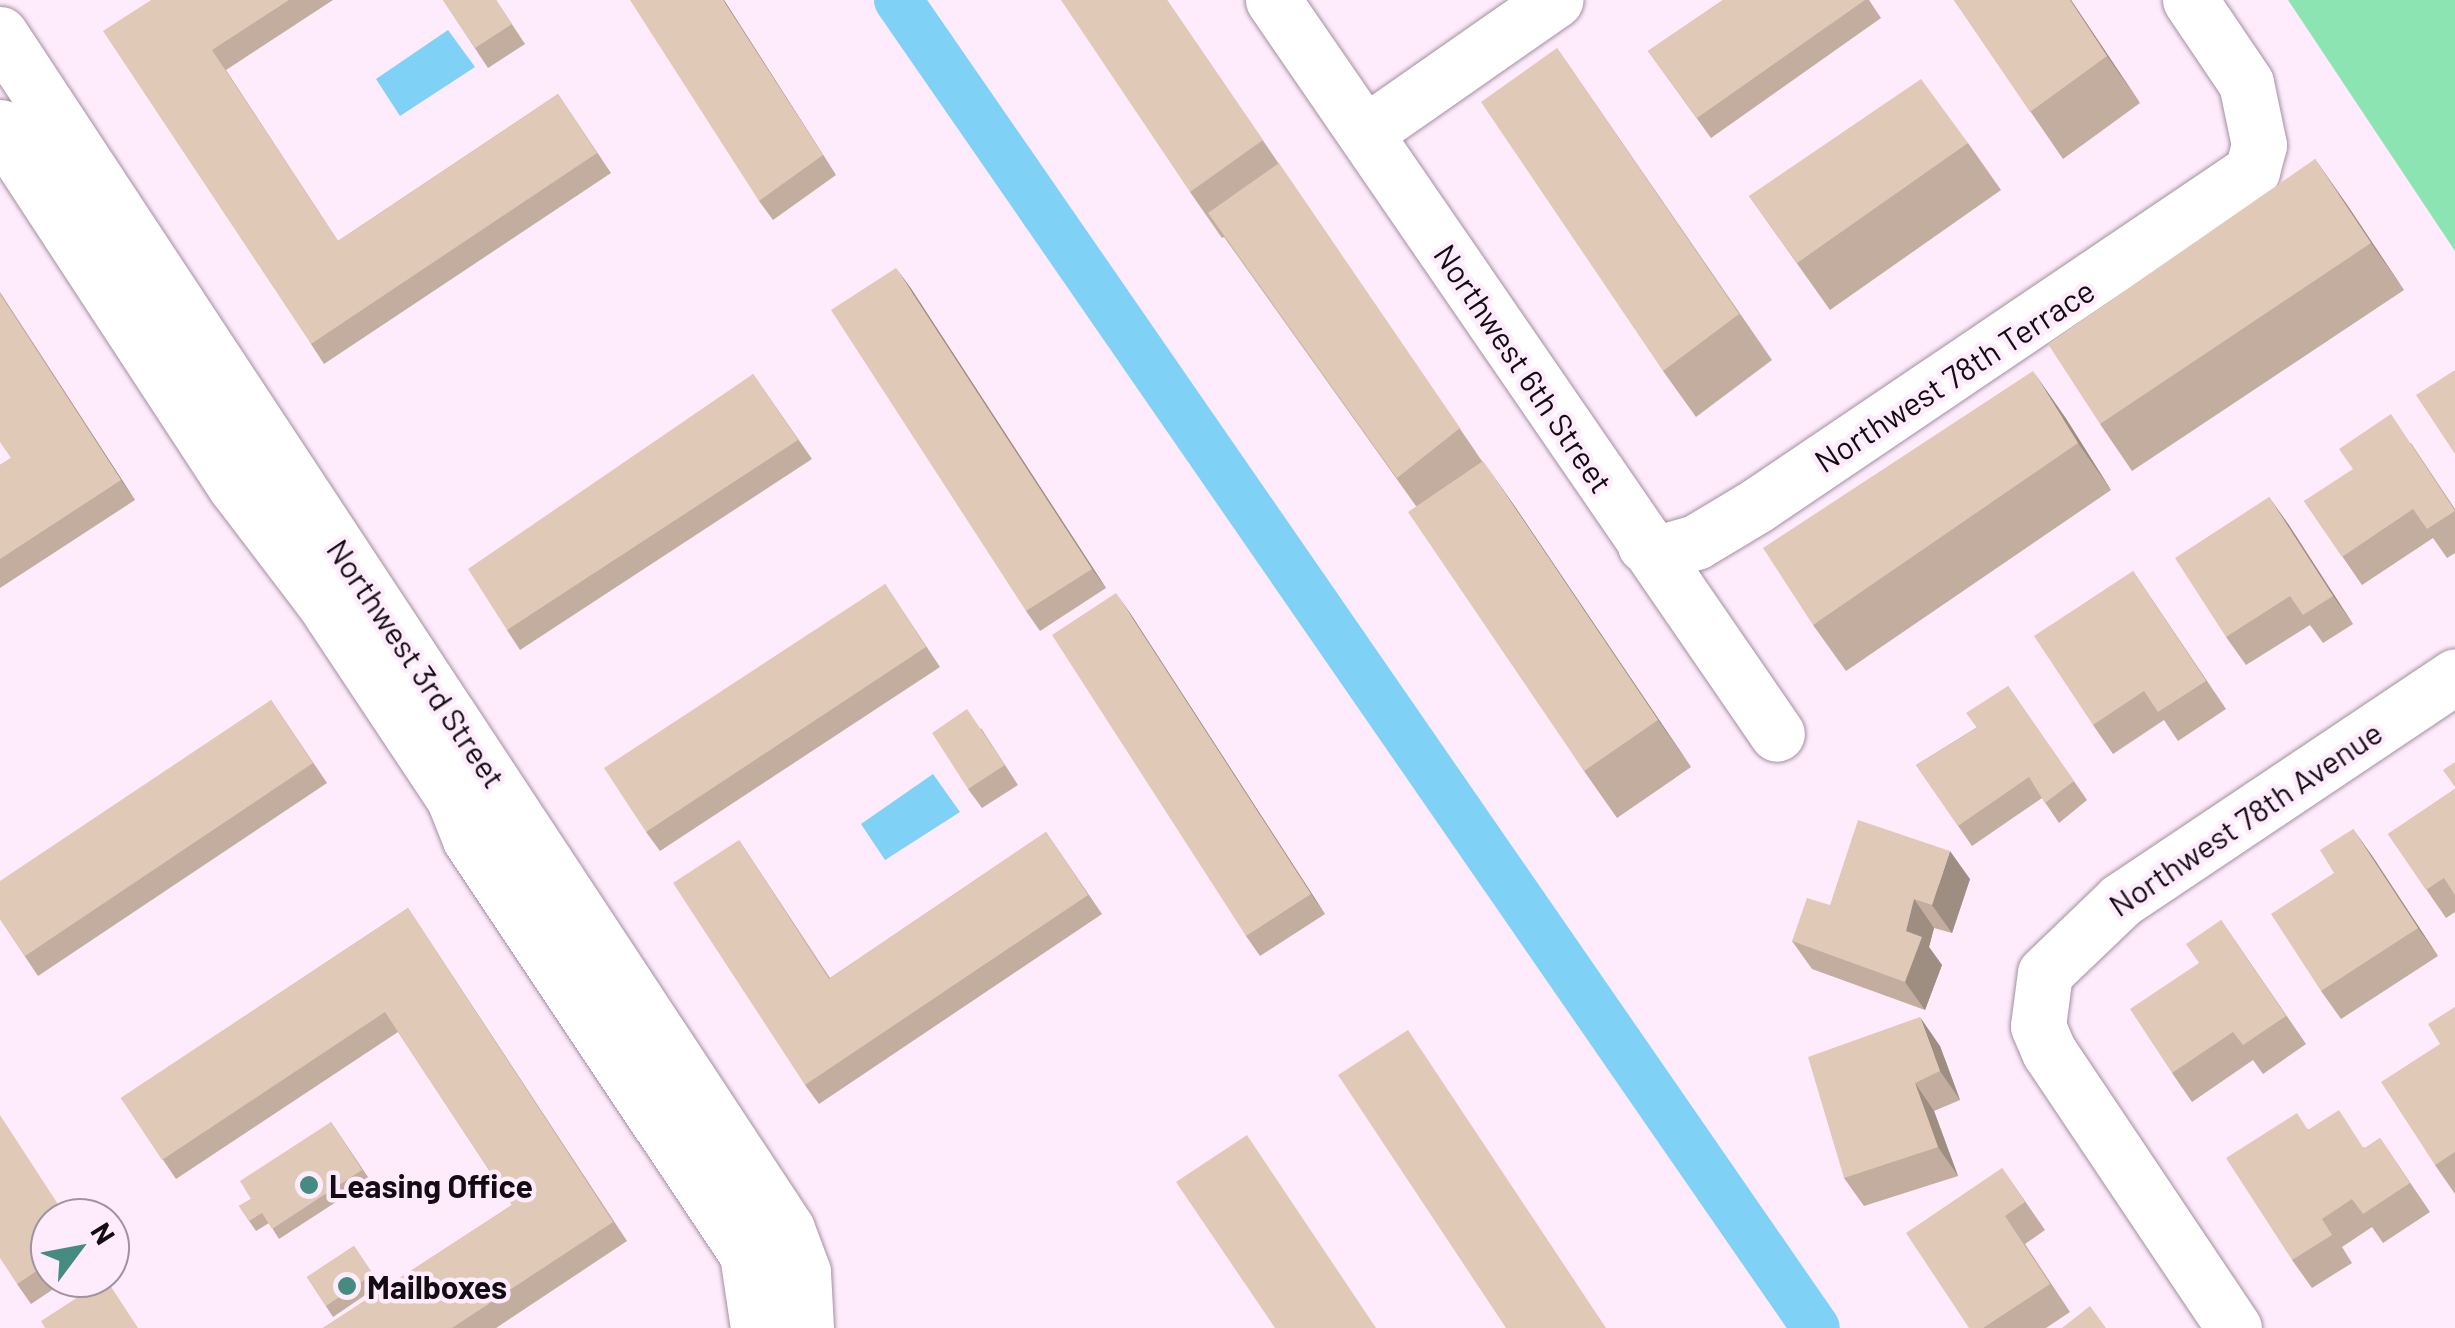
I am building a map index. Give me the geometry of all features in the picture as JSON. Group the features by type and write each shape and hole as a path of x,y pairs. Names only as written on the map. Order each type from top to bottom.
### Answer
{"street":[{"name":"Northwest 6th Street","path":"1273,0 1777,734"},
{"path":"1366,132 1555,0"},
{"name":"Northwest 78th Terrace","path":"1645,545 1665,551 1696,542 1756,506 2252,171 2259,145 2246,83 2190,0"},
{"name":"Northwest 3rd Street","path":"0,34 787,1229 782,1322"},
{"name":"Northwest 3rd Street","path":"0,127 236,486 322,600 333,628 454,799 470,840 747,1254 782,1322"},
{"name":"Northwest 78th Avenue","path":"2234,1328 2049,1052 2038,1026 2045,973 2121,900 2455,676"}],"green space":[{"path":"2288,0 2455,0 2455,251"}],"water":[{"path":"448,30 475,67 400,116 376,79"},
{"path":"933,774 960,812 885,860 861,824"}],"building":[{"path":"151,0 289,0 212,50 338,241 558,94 597,153 311,344 103,31"},
{"path":"443,0 496,0 512,24 475,48"},
{"path":"630,0 723,0 823,155 759,201"},
{"path":"1061,0 1167,0 1263,140 1190,192"},
{"path":"1723,0 1865,0 1697,118 1648,51"},
{"path":"1954,0 2070,0 2107,56 2030,112"},
{"path":"1557,48 1739,314 1663,371 1481,102"},
{"path":"1921,79 1968,143 1797,263 1749,196"},
{"path":"2315,159 2371,243 2100,424 2048,344"},
{"path":"1279,163 1460,428 1397,478 1208,213"},
{"path":"896,268 1092,569 1026,611 831,310"},
{"path":"0,294 121,480 0,559 0,465 11,458 0,442"},
{"path":"2455,370 2455,454 2416,395"},
{"path":"2033,371 2078,443 1813,625 1763,548"},
{"path":"753,374 798,440 507,630 468,569"},
{"path":"2391,414 2455,511 2427,529 2413,509 2342,557 2304,501 2353,469 2339,449"},
{"path":"1483,461 1658,720 1584,771 1408,512"},
{"path":"2269,497 2333,596 2303,615 2290,596 2226,637 2175,558"},
{"path":"2133,571 2206,681 2158,712 2144,691 2093,725 2034,636"},
{"path":"885,584 926,647 646,832 604,768"},
{"path":"1116,593 1311,894 1246,936 1052,635"},
{"path":"2008,686 2074,781 2045,803 2029,777 1958,826 1916,765 1977,728 1966,713"},
{"path":"271,700 313,763 25,956 0,919 0,881"},
{"path":"967,709 1005,765 968,789 932,733"},
{"path":"2455,762 2455,787 2443,770"},
{"path":"2455,789 2455,895 2444,878 2426,890 2388,834"},
{"path":"1858,820 1950,851 1932,905 1914,899 1906,931 1922,937 1905,982 1792,941 1807,898 1830,905"},
{"path":"2353,829 2418,928 2321,991 2271,914 2334,873 2320,850"},
{"path":"1046,832 1088,895 805,1085 673,883 739,840 829,979"},
{"path":"408,908 613,1222 452,1328 323,1328 512,1205 385,1012 162,1160 121,1098"},
{"path":"2221,920 2286,1016 2243,1045 2233,1032 2172,1073 2130,1009 2199,963 2186,944"},
{"path":"2455,1007 2455,1152 2435,1165 2381,1082 2440,1044 2428,1024"},
{"path":"1920,1017 1940,1071 1915,1083 1938,1147 1844,1178 1808,1057"},
{"path":"1408,1030 1606,1328 1506,1328 1338,1075"},
{"path":"2339,1110 2364,1149 2380,1138 2410,1183 2363,1214 2352,1199 2322,1219 2332,1235 2292,1260 2226,1158 2297,1113 2308,1130"},
{"path":"0,1115 54,1198 30,1198 30,1275 17,1284 0,1258"},
{"name":"Leasing Office","path":"331,1122 362,1170 272,1229 262,1213 249,1221 239,1206 251,1199 240,1181"},
{"path":"1247,1135 1376,1328 1275,1328 1176,1182"},
{"path":"2002,1168 2025,1202 2005,1216 2050,1284 1983,1328 1969,1328 1906,1233"},
{"name":"Mailboxes","path":"354,1246 373,1274 326,1306 307,1277"},
{"path":"77,1298 118,1298 138,1328 45,1328 41,1321"},
{"path":"2090,1306 2106,1328 2062,1328"}],"waterway":[{"path":"898,0 1816,1328"}],"place":[{"name":"Leasing Office","path":"309,1185"},
{"name":"Mailboxes","path":"347,1286"}]}
